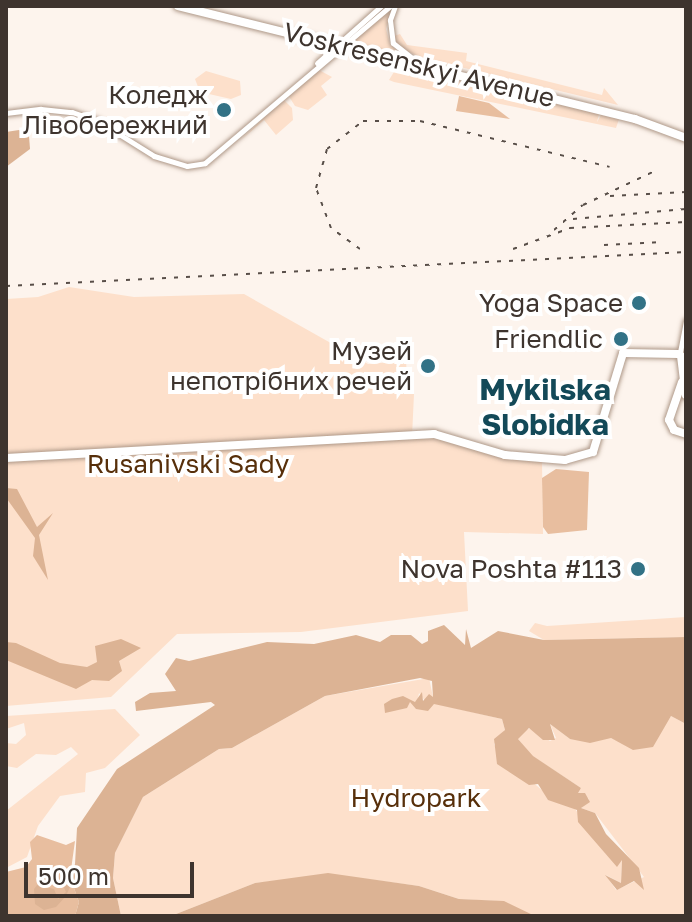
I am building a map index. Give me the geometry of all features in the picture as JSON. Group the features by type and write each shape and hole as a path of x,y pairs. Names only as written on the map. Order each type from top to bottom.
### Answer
{"main road":[{"name":"Voskresenskyi Avenue","path":"178,6 342,43 614,112"},
{"name":"Voskresenskyi Avenue","path":"197,6 614,112"},
{"path":"614,112 686,136"},
{"path":"6,458 434,434 505,455 557,461 593,452 622,354 680,354 686,395"},
{"path":"682,382 670,424 686,434"},
{"path":"673,408 686,403"}],"street":[{"path":"6,113 41,109 87,116 154,156 197,166 214,158 381,6"},
{"path":"342,43 392,6"},
{"path":"392,6 393,43 420,63"},
{"path":"680,354 686,321"}],"green space":[{"path":"393,6 386,29 390,44 403,57 352,41"},
{"path":"400,34 407,45 467,53 466,61 602,95 604,88 618,105 419,57 398,46 394,36"},
{"path":"379,62 599,114 597,122 601,115 619,119 616,128 394,82 389,80 397,67"},
{"path":"319,70 332,77 321,86 327,95 308,110 295,106 288,95"},
{"path":"206,71 240,81 241,95 231,99 200,92 195,79"},
{"path":"283,99 292,108 293,120 276,135 264,120 241,140"},
{"name":"Rusanivski Sady","path":"69,287 134,297 244,294 368,364 406,361 408,391 414,394 412,437 437,436 542,461 543,534 464,532 468,611 301,632 177,634 111,697 6,706 6,299 38,297"},
{"path":"686,617 686,637 544,640 529,631 535,623 547,626"},
{"name":"Hydropark","path":"429,678 433,697 425,701 419,693 416,709 433,703 502,719 505,730 494,744 498,753 549,796 571,803 606,854 622,859 621,883 606,875 616,890 644,877 595,813 581,808 589,799 577,793 581,788 532,756 518,739 519,733 531,728 550,741 556,738 550,724 570,739 611,738 634,748 655,739 671,716 686,724 686,916 535,916 496,901 459,899 419,886 336,875 255,883 171,916 121,916 113,878 115,853 143,797 219,749 232,748 325,696"},
{"path":"115,709 140,735 105,768 86,773 85,792 60,796 38,826 27,857 6,868 6,811 78,754 71,747 56,755 36,754 17,768 6,766 6,743 16,744 26,735 24,723 6,729 6,716"}],"shaded area":[{"path":"459,96 489,103 510,119 456,111"},
{"path":"19,130 29,136 30,149 6,167 6,132"},
{"path":"556,469 589,472 587,530 548,534 543,527 542,478"},
{"path":"6,488 17,489 37,527 53,513 39,535 48,580 33,556 35,538 7,499"},
{"path":"444,625 465,645 466,629 471,648 498,631 544,640 686,637 686,724 671,716 653,747 633,750 611,738 590,743 570,739 550,724 555,740 543,740 529,728 518,739 533,756 581,788 578,793 585,793 590,802 581,808 595,813 606,834 639,868 644,890 634,881 617,890 605,875 621,883 622,860 617,867 578,822 577,810 548,800 538,784 529,785 497,764 494,739 505,730 502,719 434,704 428,711 416,709 410,702 407,708 385,713 384,704 392,699 403,696 415,702 422,692 423,701 429,694 433,697 432,681 420,678 325,696 232,748 219,749 143,797 115,853 113,878 121,916 75,916 79,902 70,877 64,882 70,887 66,896 56,907 44,910 35,904 34,889 50,869 64,866 45,887 54,889 58,899 66,892 61,881 71,876 75,864 77,828 117,769 215,705 211,702 136,711 135,702 150,693 176,691 165,674 176,658 189,661 267,642 314,644 356,635 380,642 391,635 411,635 422,644 428,641 428,631"},
{"path":"121,639 141,648 119,661 122,671 109,681 92,680 76,689 6,660 6,642 16,643 60,663 87,667 97,662 95,646"},
{"path":"37,835 66,845 75,841 70,877 79,902 75,916 6,916 6,872 26,867 32,859 30,842"},
{"path":"328,873 419,886 459,899 504,901 535,916 171,916 255,883"}],"railway":[{"path":"360,249 331,228 316,188 327,149 363,121 420,121 610,167"},
{"path":"554,230 583,205 657,170"},
{"path":"610,196 686,192"},
{"path":"573,219 686,209"},
{"path":"513,249 570,228 686,222"},
{"path":"604,245 663,242"},
{"path":"6,286 686,252"}],"place":[{"name":"Коледж Лівобережний","path":"224,110"},
{"name":"Yoga Space","path":"639,303"},
{"name":"Friendlic","path":"621,339"},
{"name":"Музей непотрібних речей","path":"428,366"},
{"name":"Nova Poshta #113","path":"638,569"}],"district":[{"name":"Mykilska Slobidka","path":"545,406"}]}
